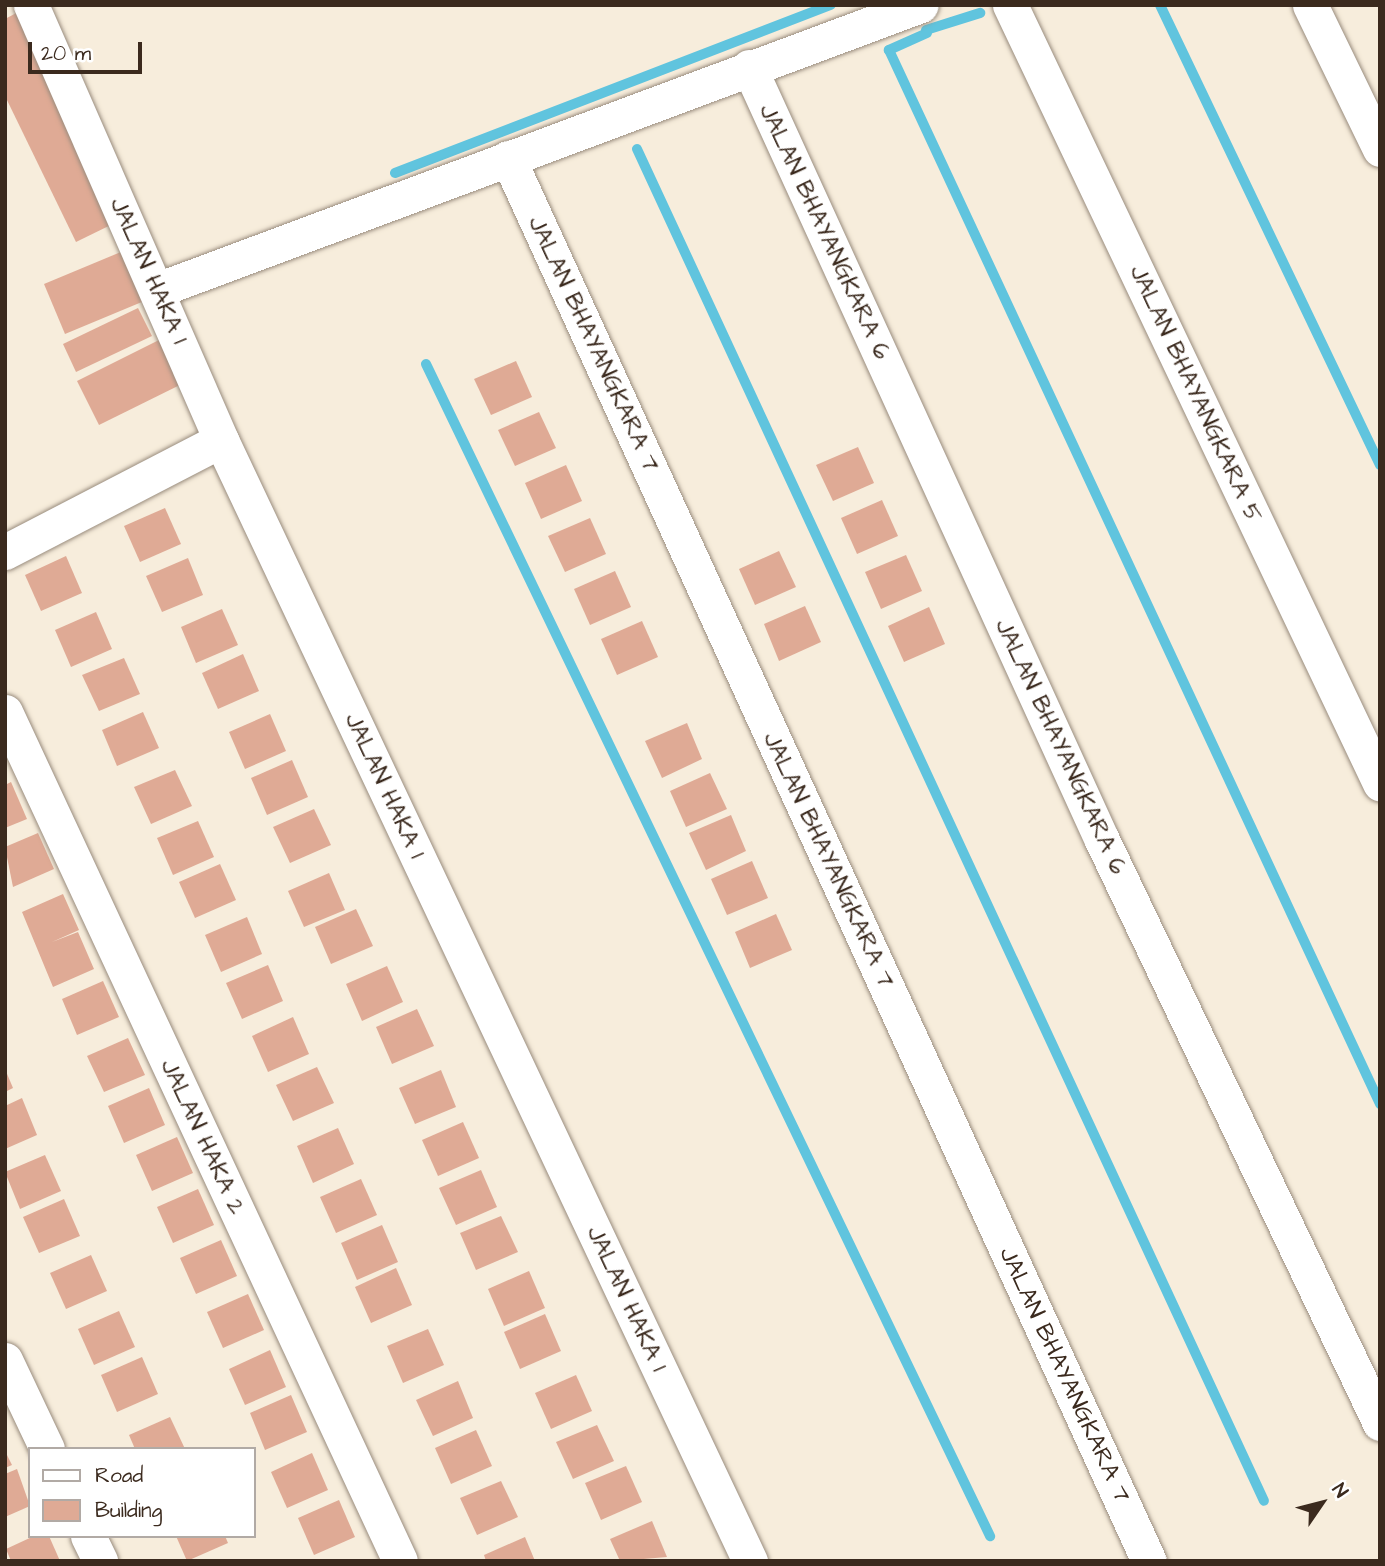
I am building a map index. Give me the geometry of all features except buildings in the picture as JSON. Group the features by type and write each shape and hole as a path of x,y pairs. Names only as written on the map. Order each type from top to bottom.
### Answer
{"street":[{"name":"JALAN HAKA 1","path":"31,5 221,440 750,1561"},
{"path":"157,289 921,5"},
{"name":"JALAN BHAYANGKARA 5","path":"1010,5 1380,783"},
{"path":"1310,5 1380,149"},
{"name":"JALAN BHAYANGKARA 6","path":"749,67 1102,840 1380,1423"},
{"name":"JALAN BHAYANGKARA 7","path":"508,158 1150,1561"},
{"path":"5,552 221,440"},
{"name":"JALAN HAKA 2","path":"5,712 400,1561"},
{"path":"5,1360 46,1447"},
{"path":"90,1538 100,1561"}],"waterway":[{"path":"395,173 831,5"},
{"path":"1160,5 1380,465"},
{"path":"926,30 980,13"},
{"path":"927,33 889,50 1380,1104"},
{"path":"637,149 1264,1501"},
{"path":"426,364 990,1536"}]}
